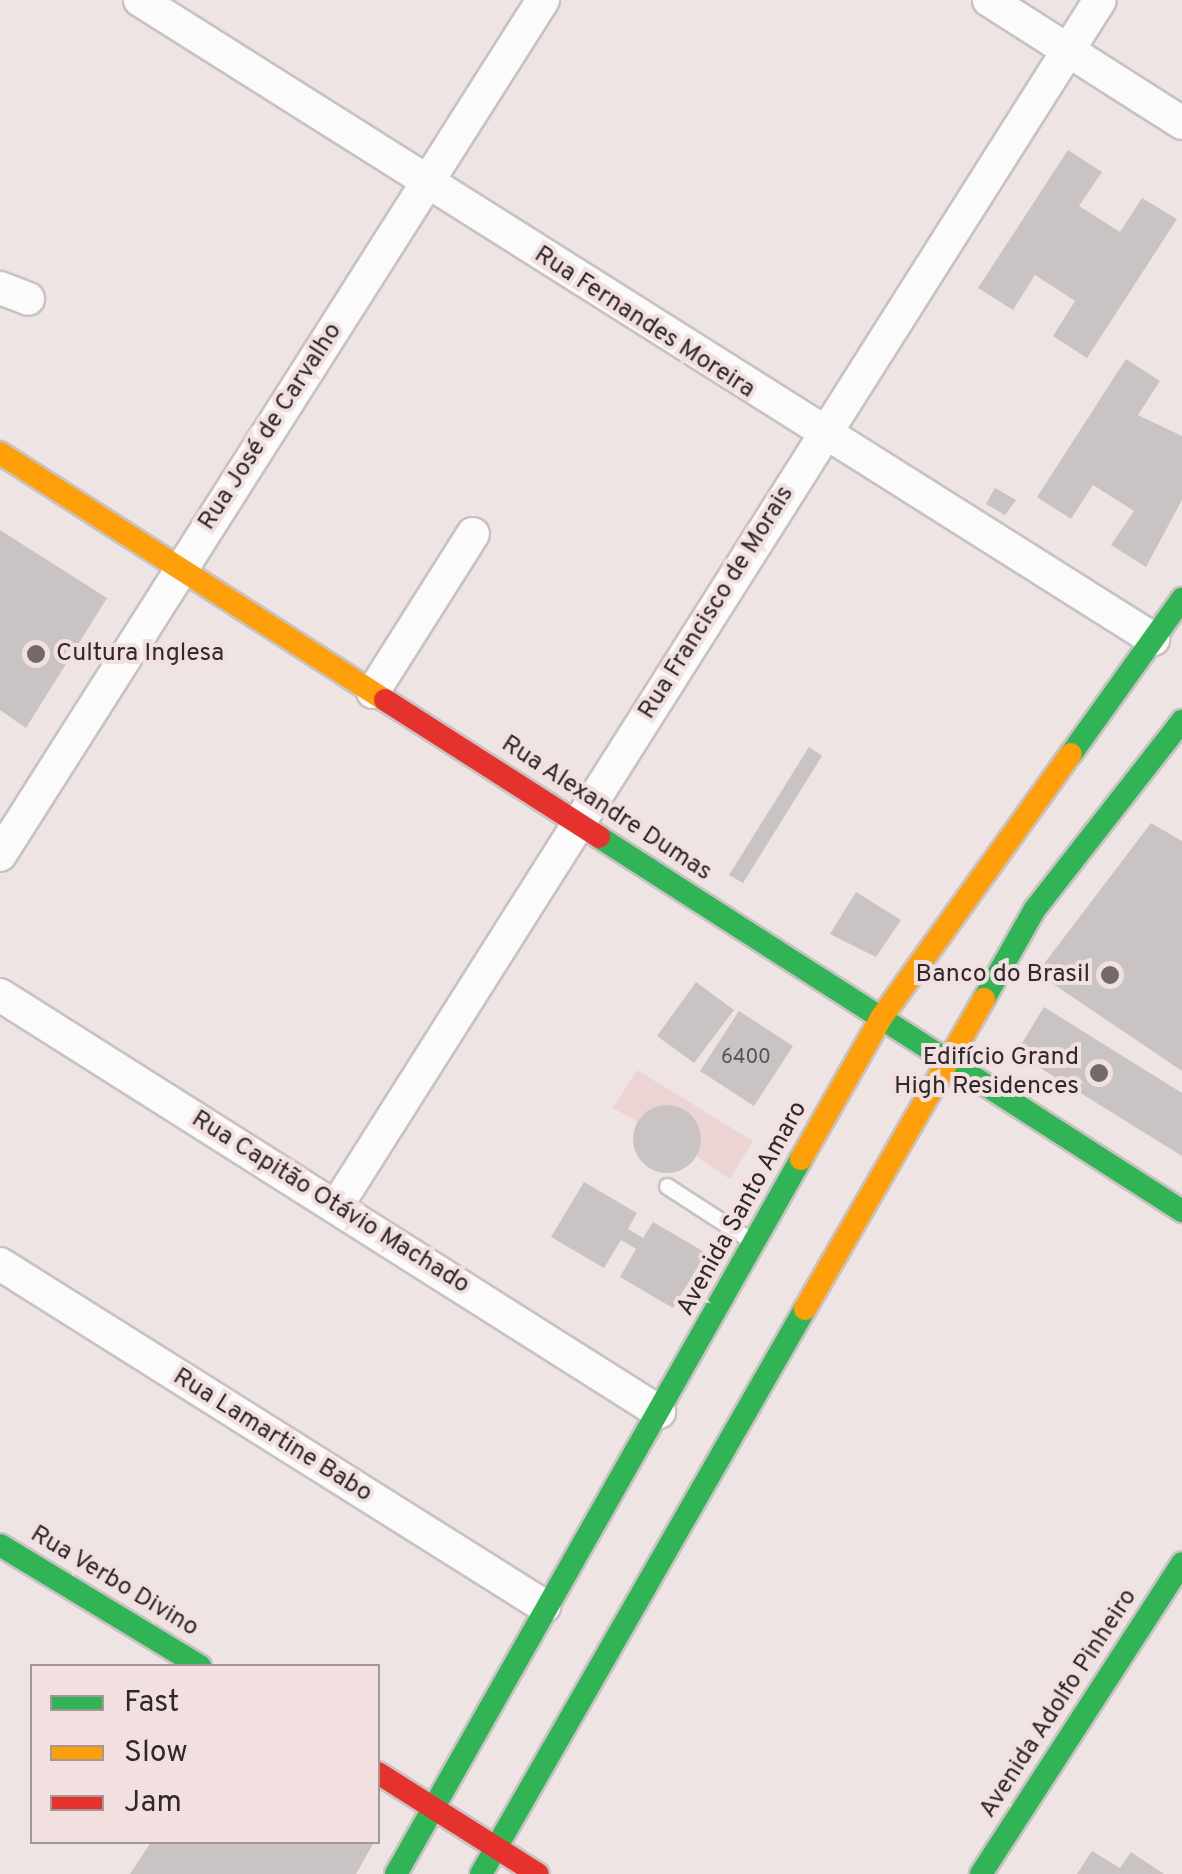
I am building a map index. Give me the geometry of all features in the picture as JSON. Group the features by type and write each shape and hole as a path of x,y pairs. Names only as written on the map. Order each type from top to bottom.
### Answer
{"main road":[{"name":"Rua Alexandre Dumas","path":"0,453 1182,1211"},
{"name":"Avenida Santo Amaro","path":"396,1874 544,1606 756,1244 881,1018 1182,598"},
{"path":"481,1874 945,1059 1057,877 1182,721"},
{"name":"Rua Verbo Divino","path":"1,1549 197,1664"},
{"name":"Avenida Adolfo Pinheiro","path":"981,1874 1182,1563"},
{"path":"380,1774 538,1874"}],"street":[{"name":"Rua Fernandes Moreira","path":"140,0 822,437 1152,639"},
{"name":"Rua José de Carvalho","path":"0,855 543,0"},
{"path":"989,0 1182,123"},
{"name":"Rua Francisco de Morais","path":"336,1207 1100,0"},
{"path":"373,692 472,534"},
{"name":"Rua Capitão Otávio Machado","path":"0,995 659,1412"},
{"name":"Rua Lamartine Babo","path":"0,1264 544,1606"}],"lane":[{"path":"667,1186 756,1244"}],"shaded area":[{"path":"637,1070 753,1141 730,1179 697,1157 701,1134 685,1110 656,1107 638,1122 613,1108"}],"building":[{"path":"1068,150 1102,172 1079,206 1120,232 1142,198 1177,219 1087,358 1053,336 1075,301 1035,275 1013,310 978,288"},
{"path":"1126,359 1160,381 1138,415 1182,436 1182,500 1146,567 1111,545 1134,511 1093,485 1071,519 1037,497"},
{"path":"995,488 1016,500 1005,515 986,504"},
{"name":"Cultura Inglesa","path":"0,530 107,598 26,728 0,710"},
{"path":"809,747 822,756 743,883 729,875"},
{"name":"Banco do Brasil","path":"1151,823 1182,841 1182,1071 1037,973"},
{"path":"856,892 901,920 876,957 830,934"},
{"path":"696,982 734,1010 694,1063 657,1036"},
{"name":"Edifício Grand High Residences","path":"1044,1007 1182,1093 1182,1156 1016,1053"},
{"path":"739,1011 793,1046 754,1106 700,1071"},
{"path":"667,1105 680,1107 691,1115 699,1126 699,1152 691,1163 680,1171 667,1173 654,1171 643,1163 635,1152 633,1139 635,1126 643,1115 654,1107"},
{"path":"584,1182 637,1213 628,1229 643,1238 653,1222 706,1253 673,1308 620,1277 636,1249 621,1240 604,1268 551,1237"},
{"path":"150,1844 373,1844 356,1874 130,1874"},
{"path":"1092,1851 1120,1868 1131,1852 1164,1874 1077,1874"}],"traffic: fast":[{"path":"1071,754 1182,599"},
{"path":"984,999 1035,909 1182,721"},
{"path":"599,837 1182,1211"},
{"path":"396,1874 801,1159"},
{"path":"481,1874 805,1309"},
{"path":"0,1545 197,1664"},
{"path":"981,1874 1182,1563"}],"traffic: slow":[{"path":"0,453 385,700"},
{"path":"801,1159 881,1018 1071,754"},
{"path":"805,1309 984,999"}],"traffic: jam":[{"path":"385,700 599,837"},
{"path":"380,1774 538,1874"}],"place":[{"name":"Cultura Inglesa","path":"36,654"},
{"name":"Banco do Brasil","path":"1110,975"},
{"name":"Edifício Grand High Residences","path":"1099,1073"}]}
